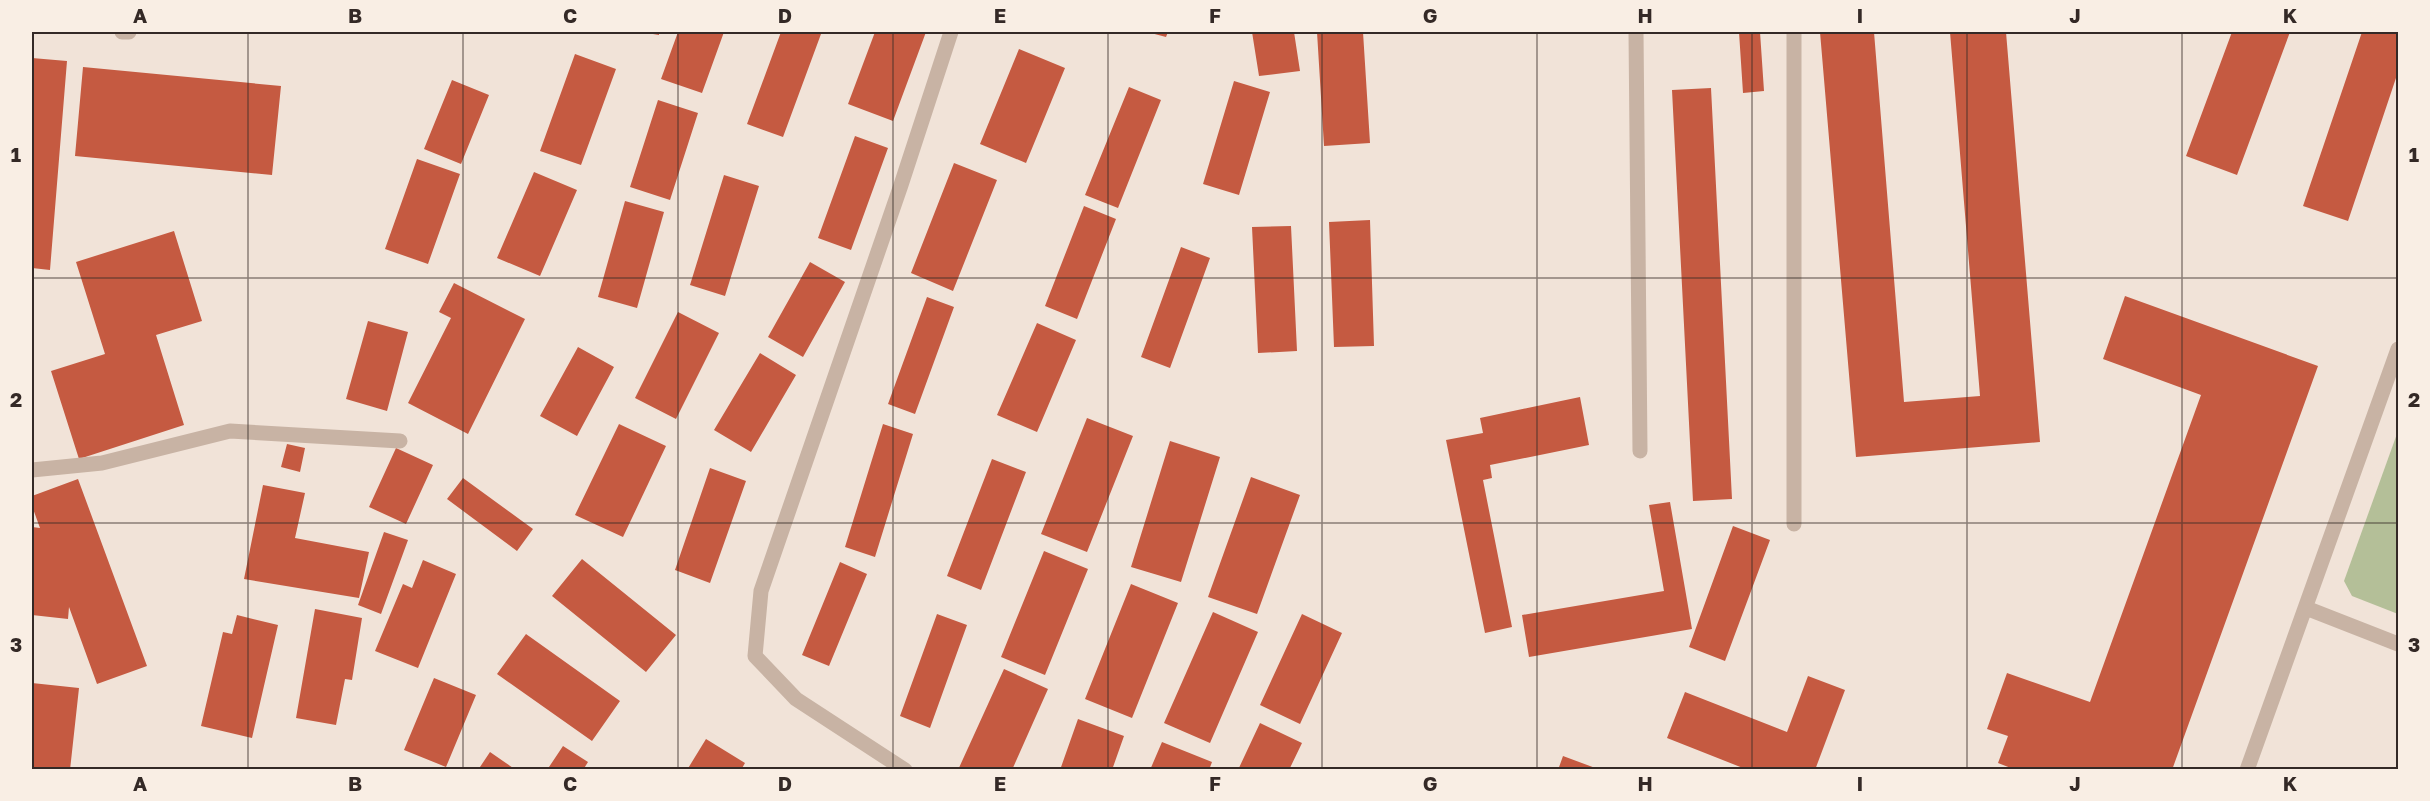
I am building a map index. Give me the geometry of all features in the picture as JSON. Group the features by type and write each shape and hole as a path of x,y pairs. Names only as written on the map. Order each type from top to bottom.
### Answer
{"street":[{"path":"122,32 129,32"},
{"path":"905,770 796,699 755,656 762,591 902,185 951,32"},
{"path":"1636,32 1640,451"},
{"path":"1794,32 1794,524"},
{"path":"2247,770 2398,349"},
{"path":"32,470 102,463 230,431 400,441"},
{"path":"2306,608 2398,644"}],"green space":[{"path":"2398,431 2398,614 2352,596 2344,581"}],"building":[{"path":"641,32 659,32 659,35"},
{"path":"678,32 724,32 702,93 661,79"},
{"path":"781,32 821,34 783,137 747,124"},
{"path":"875,32 926,32 893,121 848,104"},
{"path":"1147,32 1168,32 1166,37"},
{"path":"1252,32 1294,32 1300,71 1259,76"},
{"path":"1317,32 1363,32 1370,143 1324,146"},
{"path":"1739,32 1760,32 1764,91 1743,93"},
{"path":"1820,32 1874,32 1904,402 1980,396 1950,32 2006,32 2040,442 1856,457"},
{"path":"2232,32 2290,32 2237,175 2186,156"},
{"path":"2362,32 2398,32 2398,72 2348,221 2303,206"},
{"path":"1019,49 1065,68 1026,163 980,144"},
{"path":"575,54 616,69 581,165 540,151"},
{"path":"32,58 67,61 50,270 32,268"},
{"path":"83,67 281,86 272,175 75,156"},
{"path":"452,80 489,95 461,164 424,149"},
{"path":"1234,81 1270,92 1239,195 1203,184"},
{"path":"1129,87 1161,100 1118,208 1085,195"},
{"path":"1711,88 1732,499 1693,501 1672,90"},
{"path":"658,100 698,113 670,200 630,187"},
{"path":"855,136 888,148 851,250 818,238"},
{"path":"417,159 460,174 428,264 385,249"},
{"path":"954,163 997,180 953,291 911,273"},
{"path":"534,172 577,190 540,276 497,258"},
{"path":"724,175 759,186 725,296 690,285"},
{"path":"625,201 664,212 637,308 598,297"},
{"path":"1084,206 1116,219 1077,319 1045,306"},
{"path":"1370,220 1374,346 1334,347 1329,222"},
{"path":"1291,226 1297,351 1258,353 1252,227"},
{"path":"174,231 202,321 156,335 184,425 79,459 51,371 105,354 76,262"},
{"path":"1181,247 1210,258 1170,368 1141,357"},
{"path":"810,262 845,282 803,357 768,337"},
{"path":"454,283 525,319 468,434 408,403 451,318 439,312"},
{"path":"2125,296 2318,366 2172,770 2016,770 1998,763 2008,736 1987,729 2007,673 2090,702 2201,395 2103,359"},
{"path":"927,297 954,307 915,414 888,404"},
{"path":"678,312 719,333 676,419 635,398"},
{"path":"368,321 408,332 387,411 346,399"},
{"path":"1037,323 1076,340 1037,432 997,415"},
{"path":"578,347 614,367 577,436 540,416"},
{"path":"760,353 796,375 751,452 714,430"},
{"path":"1580,397 1589,445 1490,465 1492,478 1483,480 1512,627 1485,633 1446,440 1483,433 1480,418"},
{"path":"1087,418 1133,436 1087,552 1041,534"},
{"path":"619,424 666,446 623,537 575,515"},
{"path":"883,424 913,434 875,557 845,547"},
{"path":"1170,441 1220,457 1181,582 1131,567"},
{"path":"287,444 305,448 300,472 281,467"},
{"path":"396,448 433,465 406,524 369,507"},
{"path":"992,459 1026,472 981,590 947,576"},
{"path":"710,468 746,481 710,583 675,570"},
{"path":"1251,477 1300,495 1257,614 1208,597"},
{"path":"463,478 533,529 517,551 447,499"},
{"path":"78,479 147,666 97,684 69,607 68,619 32,615 32,527 40,528 32,506 32,496"},
{"path":"263,485 305,493 295,538 369,552 359,598 244,579"},
{"path":"1670,502 1692,629 1529,657 1522,615 1664,591 1649,505"},
{"path":"1733,526 1770,540 1725,661 1689,647"},
{"path":"384,532 408,540 381,614 358,605"},
{"path":"1044,551 1088,569 1045,675 1001,657"},
{"path":"582,559 676,635 646,672 552,596"},
{"path":"423,560 456,574 418,668 375,651 403,584 412,588"},
{"path":"840,562 867,574 829,666 802,655"},
{"path":"1131,584 1178,603 1132,718 1085,699"},
{"path":"315,609 362,618 352,680 345,679 336,725 296,718"},
{"path":"1213,612 1258,632 1210,743 1164,723"},
{"path":"937,614 967,625 930,728 900,716"},
{"path":"1302,614 1342,633 1300,724 1260,705"},
{"path":"237,615 278,625 252,738 201,726 223,632 232,634"},
{"path":"526,634 620,701 592,741 497,674"},
{"path":"1004,669 1048,689 1012,770 958,770"},
{"path":"1808,676 1845,690 1815,770 1748,770 1667,738 1685,692 1787,732"},
{"path":"434,678 476,695 446,767 404,750"},
{"path":"32,683 79,688 70,770 32,770"},
{"path":"1078,719 1124,736 1112,770 1060,770"},
{"path":"1260,723 1302,743 1289,770 1238,770"},
{"path":"706,739 745,763 741,770 687,770"},
{"path":"1162,742 1212,762 1209,770 1150,770"},
{"path":"563,746 588,762 583,770 547,770"},
{"path":"490,752 516,770 478,770"},
{"path":"1563,756 1598,769 1598,770 1558,770"}]}
